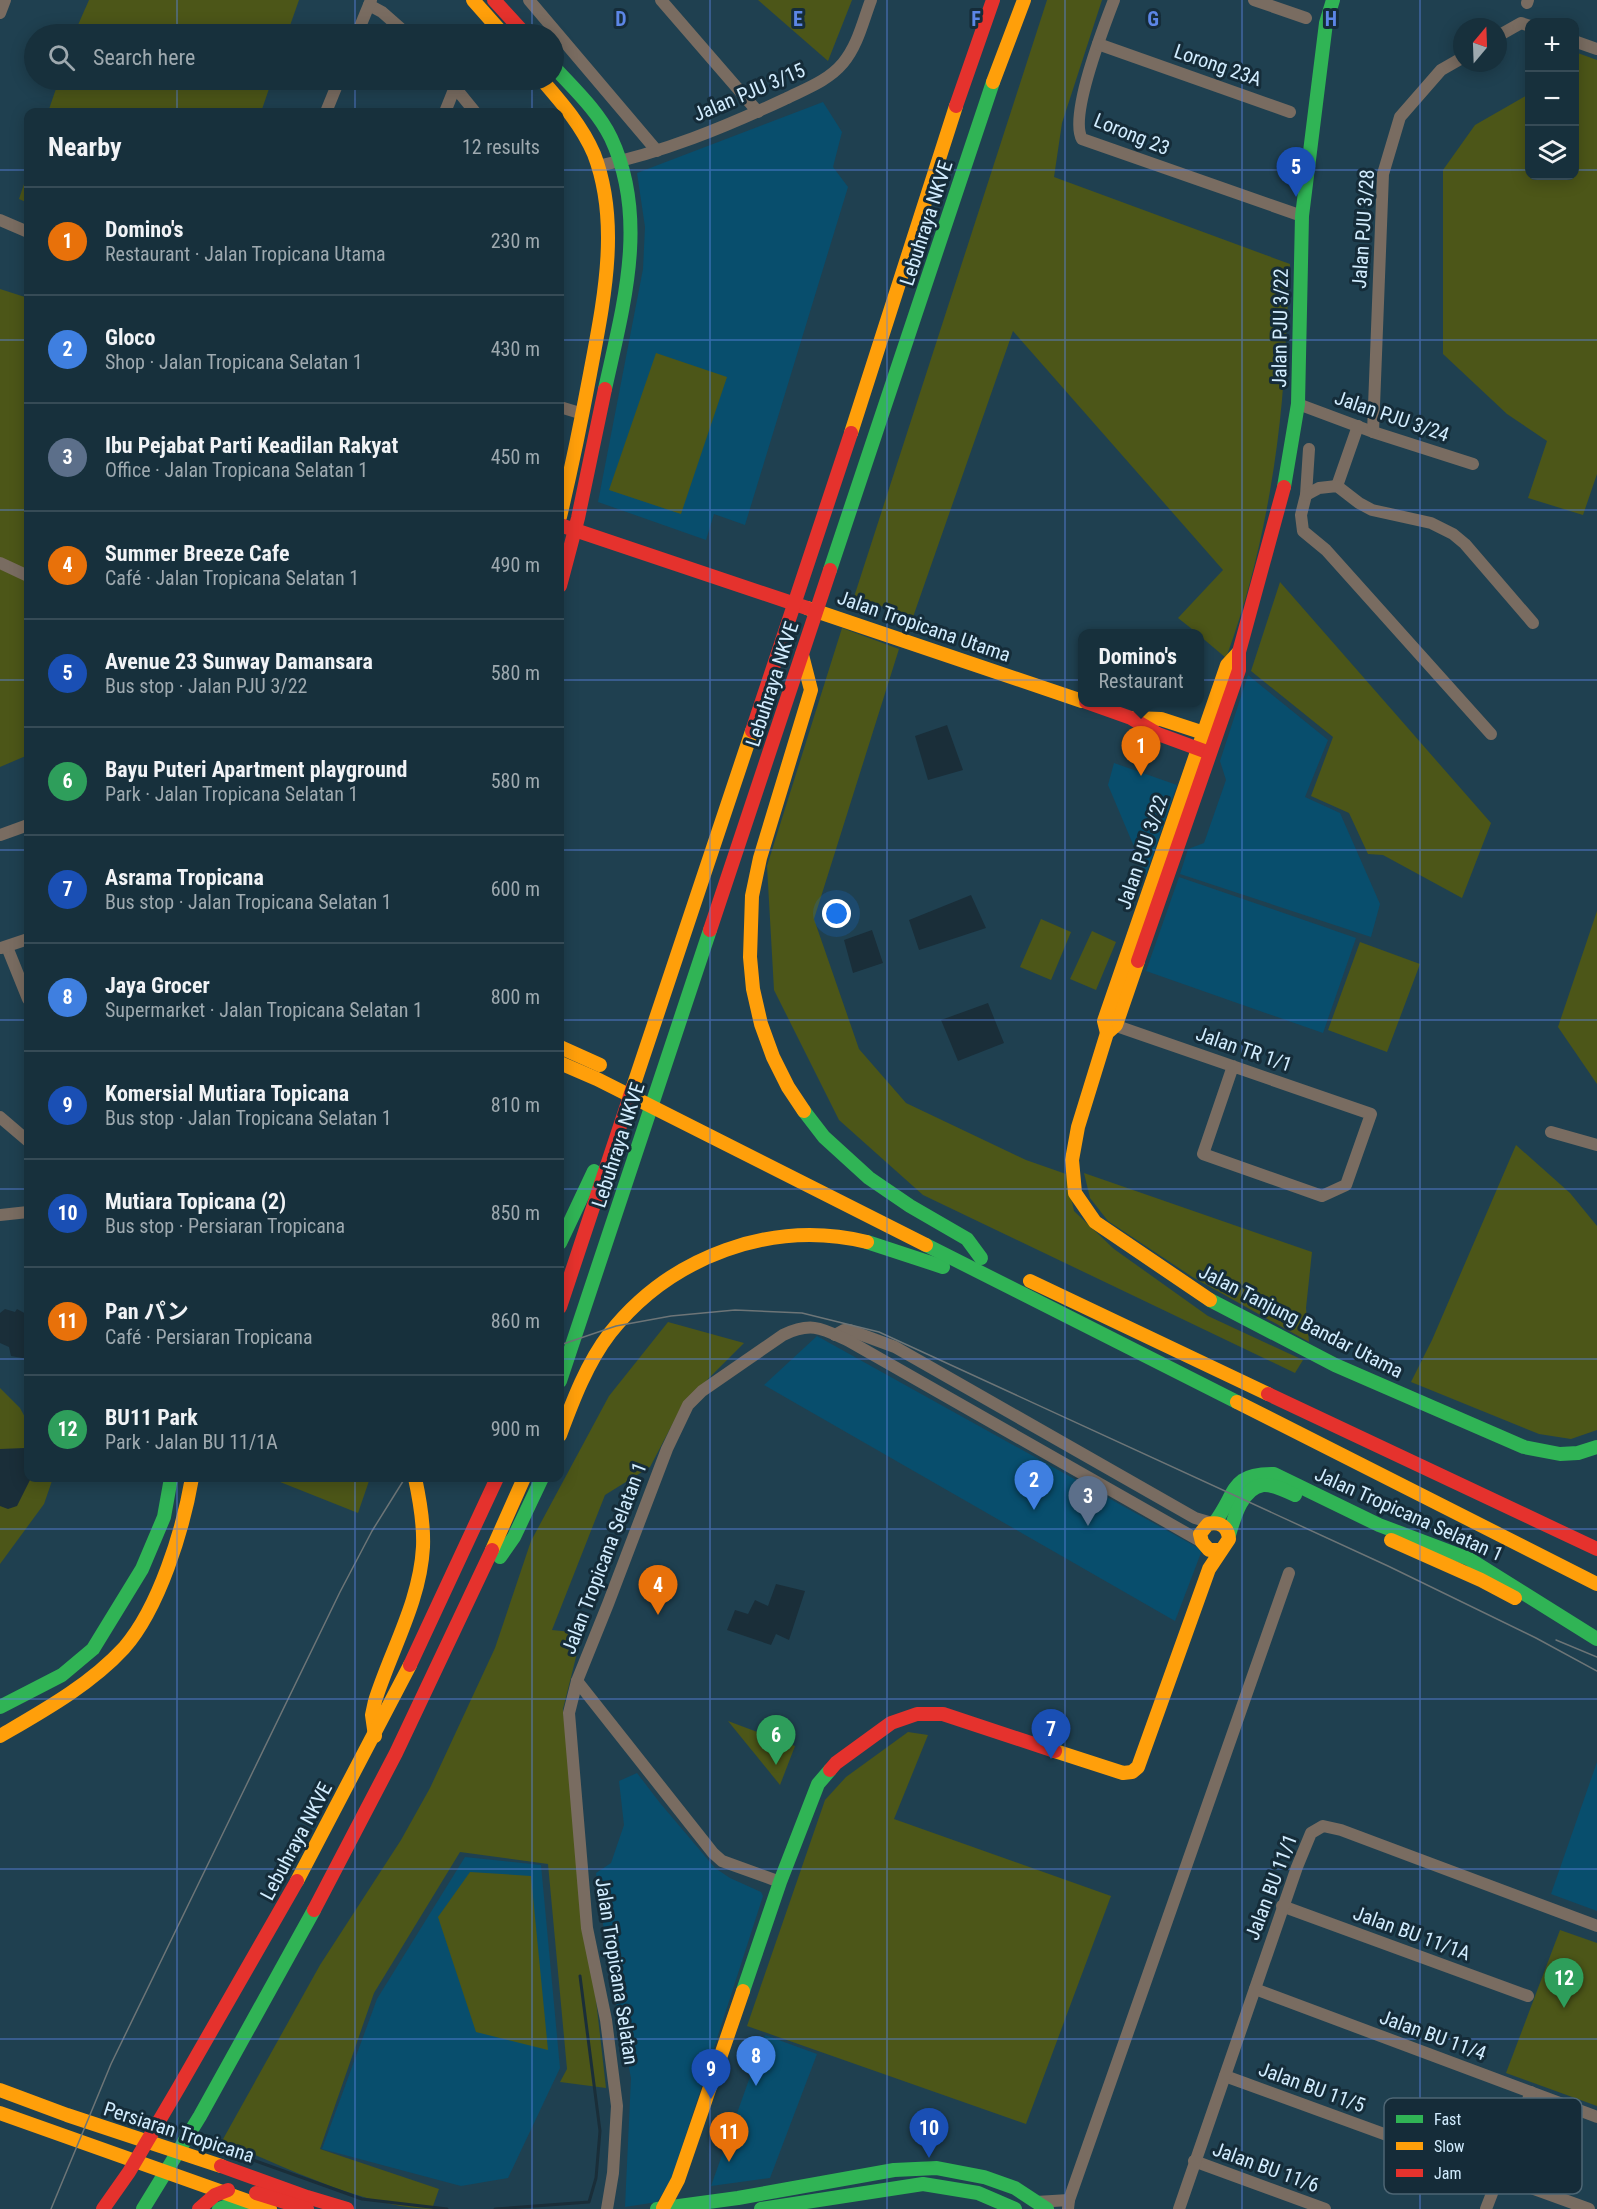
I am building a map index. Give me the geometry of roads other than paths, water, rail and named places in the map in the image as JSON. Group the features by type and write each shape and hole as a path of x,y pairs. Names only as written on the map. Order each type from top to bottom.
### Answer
{"main road":[{"path":"473,0 494,24"},
{"path":"494,0 516,24"},
{"name":"Lebuhraya NKVE","path":"564,1294 863,396 977,42 993,0"},
{"name":"Lebuhraya NKVE","path":"564,1369 995,75 1024,0"},
{"name":"Jalan PJU 3/22","path":"1109,1027 1211,753 1239,670 1239,652 1285,483 1298,404 1302,216 1326,23 1333,0"},
{"path":"564,78 594,112 610,137 620,162 631,216 629,269 577,524 564,571"},
{"path":"551,90 574,117 588,141 598,166 609,213 606,280 583,414 564,500"},
{"path":"564,519 577,524"},
{"name":"Jalan Tropicana Utama","path":"577,524 605,540 735,585 871,628 1078,700"},
{"name":"Jalan Tropicana Utama","path":"577,524 737,577 753,589"},
{"path":"567,560 589,537 605,540"},
{"name":"Jalan PJU 3/22","path":"1078,1127 1197,748 1227,665 1239,652"},
{"path":"802,654 811,690 760,858 752,896 750,957 753,989 762,1024 774,1058 788,1087 824,1137 869,1178 910,1206 968,1239 981,1258"},
{"name":"Jalan Tropicana Utama","path":"1099,707 1131,718 1158,734 1211,753"},
{"name":"Jalan Tropicana Utama","path":"1131,718 1161,719 1216,737"},
{"path":"564,1049 981,1258 1597,1549"},
{"path":"564,1065 597,1079 1597,1584"},
{"path":"564,1234 583,1191 620,1126"},
{"name":"Jalan Tanjung Bandar Utama","path":"1078,1127 1072,1160 1075,1193 1083,1208 1095,1222 1200,1295 1342,1368 1524,1447 1558,1455 1587,1451 1597,1447"},
{"path":"564,1425 587,1370 610,1333 625,1316 652,1290 671,1276 706,1257 730,1248 775,1238 800,1236 846,1238 891,1248 964,1276 987,1276"},
{"name":"Jalan Tropicana Selatan 1","path":"1214,1522 1221,1516 1235,1487 1244,1478 1259,1472 1274,1474 1379,1525 1469,1559 1597,1639"},
{"path":"0,1707 62,1676 93,1649 142,1569 164,1517 170,1482"},
{"path":"0,1736 74,1689 108,1662 137,1631 163,1580 183,1524 191,1482"},
{"path":"375,1737 372,1710 416,1593 422,1566 423,1524 416,1482"},
{"name":"Lebuhraya NKVE","path":"103,2209 129,2172 270,1931 375,1737 460,1561 494,1482"},
{"path":"142,2209 186,2138 295,1947 345,1854 484,1572 522,1482"},
{"path":"484,1572 495,1564 514,1538 540,1482"},
{"name":"Jalan Tropicana Selatan 1","path":"1229,1535 1243,1499 1252,1489 1270,1485 1481,1580 1597,1649"},
{"path":"660,2208 678,2180 780,1882 818,1784 836,1762 891,1723 916,1714 943,1714 1123,1773 1132,1772 1138,1767 1209,1569 1227,1544 1229,1535 1224,1526 1214,1522 1202,1530 1203,1545 1209,1558 1209,1569"},
{"path":"1203,1545 1213,1551 1221,1550"},
{"name":"Persiaran Tropicana","path":"0,2090 67,2115 347,2209"},
{"path":"0,2113 270,2209"},
{"path":"660,2208 738,2198 894,2170 937,2168 984,2177 1015,2188 1041,2205"},
{"path":"678,2180 690,2198 697,2203"},
{"path":"192,2182 201,2199 199,2209"},
{"path":"761,2209 850,2202 922,2184 978,2193 1015,2209"},
{"path":"199,2209 206,2200 219,2191 236,2190 252,2192 307,2209"},
{"path":"219,2209 235,2203 252,2203"}],"street":[{"path":"0,13 5,0"},
{"path":"530,0 550,24"},
{"path":"661,0 758,112"},
{"name":"Jalan PJU 3/15","path":"598,166 657,151 758,112 824,80 843,63 855,44 871,0"},
{"name":"Lorong 23","path":"1114,0 1086,84 1079,119 1079,134 1082,139 1302,216"},
{"path":"1254,0 1306,18"},
{"path":"361,24 370,2 395,24"},
{"path":"1507,32 1525,25"},
{"path":"564,40 657,151"},
{"path":"1579,42 1597,49"},
{"name":"Lorong 23A","path":"1098,44 1290,112"},
{"name":"Jalan PJU 3/28","path":"1373,432 1383,174 1400,117 1441,70 1453,63"},
{"path":"328,108 335,90"},
{"path":"446,108 450,90"},
{"path":"458,90 472,108"},
{"path":"0,220 24,230"},
{"name":"Jalan PJU 3/24","path":"1298,404 1373,432 1473,464"},
{"path":"564,407 583,414"},
{"path":"1337,486 1358,426"},
{"path":"1309,449 1306,495 1301,514 1304,531 1326,550 1491,735"},
{"path":"1306,495 1319,488 1337,486 1372,510 1431,524 1453,534 1465,544 1533,623"},
{"path":"0,563 24,574"},
{"path":"0,835 24,826"},
{"path":"24,940 4,948 24,990"},
{"name":"Jalan TR 1/1","path":"1109,1027 1233,1066 1371,1114 1346,1185 1322,1197 1203,1154 1233,1066"},
{"path":"0,1117 24,1138"},
{"path":"1551,1132 1597,1145"},
{"path":"0,1215 24,1212"},
{"name":"Jalan Tropicana Selatan 1","path":"780,1882 722,1861 712,1853 577,1681 667,1449 688,1406 702,1391 783,1335 808,1326 822,1328 1203,1545"},
{"name":"Jalan Tropicana Selatan 1","path":"836,1335 849,1330 895,1347 1195,1518 1214,1522"},
{"path":"1041,2205 1069,2204 1289,1573"},
{"name":"Jalan Tropicana Selatan","path":"577,1681 569,1713 569,1728 587,1928 606,2020 617,2106 610,2196"},
{"name":"Jalan BU 11/1","path":"1179,2209 1282,1906 1311,1833 1323,1826 1341,1830 1597,1926"},
{"name":"Jalan BU 11/1A","path":"1282,1906 1528,1996"},
{"name":"Jalan BU 11/4","path":"1255,1989 1547,2098"},
{"name":"Jalan BU 11/5","path":"1225,2076 1384,2134"},
{"path":"1529,2098 1531,2092"},
{"name":"Jalan BU 11/4","path":"1582,2111 1597,2117"},
{"name":"Jalan BU 11/6","path":"1194,2161 1325,2209"},
{"path":"1486,2209 1491,2194"},
{"name":"Jalan BU 11/5","path":"1548,2194 1589,2209"},
{"path":"607,2209 610,2196"},
{"path":"610,2196 615,2209"}],"waterway":[{"path":"495,2209 589,2202 596,2178 600,2131 580,1976"},
{"path":"236,2154 362,2199 447,2209"}],"tram line":[{"path":"564,1344 616,1326 671,1316 735,1310 802,1313 879,1332 1388,1566 1536,1638 1597,1671"},
{"path":"51,2209 111,2064 340,1592 372,1531 403,1482"},
{"path":"1556,1640 1597,1657"}],"place":[{"name":"Avenue 23 Sunway Damansara","path":"1296,197"},
{"name":"Domino's","path":"1141,776"},
{"name":"Gloco","path":"1034,1510"},
{"name":"Ibu Pejabat Parti Keadilan Rakyat","path":"1088,1526"},
{"name":"Summer Breeze Cafe","path":"658,1615"},
{"name":"Asrama Tropicana","path":"1051,1759"},
{"name":"Bayu Puteri Apartment playground","path":"776,1765"},
{"name":"BU11 Park","path":"1564,2008"},
{"name":"Jaya Grocer","path":"756,2086"},
{"name":"Komersial Mutiara Topicana","path":"711,2099"},
{"name":"Mutiara Topicana (2)","path":"929,2158"},
{"name":"Pan パン","path":"729,2162"}]}
